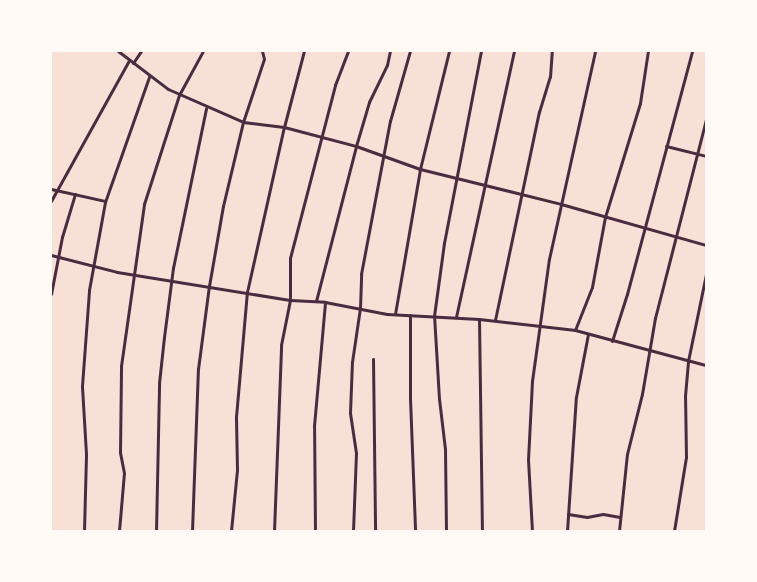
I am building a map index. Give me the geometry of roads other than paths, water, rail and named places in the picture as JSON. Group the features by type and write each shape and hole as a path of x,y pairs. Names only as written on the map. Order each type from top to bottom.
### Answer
{"street":[{"path":"118,51 149,77 178,95 243,122 284,127 356,146 458,180 561,204 706,245"},
{"path":"133,63 141,51"},
{"path":"119,531 124,473 120,452 119,391 144,204 178,95 203,51"},
{"path":"192,531 198,369 209,286 222,206 243,122 264,59 262,51"},
{"path":"231,531 237,470 236,417 248,292 284,127 304,51"},
{"path":"274,531 281,345 290,300 288,273 290,258 335,85 348,51"},
{"path":"316,301 369,102 387,65 390,51"},
{"path":"353,531 356,453 351,413 352,362 360,308 361,274 384,156 410,51"},
{"path":"395,314 420,169 449,51"},
{"path":"446,531 446,449 439,399 434,316 444,243 458,180 481,51"},
{"path":"456,317 514,51"},
{"path":"495,320 539,112 550,76 552,51"},
{"path":"532,531 528,460 532,381 539,326 561,204 595,51"},
{"path":"575,330 592,287 605,217 640,103 648,51"},
{"path":"612,341 692,51"},
{"path":"51,201 129,60"},
{"path":"84,531 86,454 82,386 89,290 105,202 149,77"},
{"path":"156,531 159,383 171,279 196,144 206,108"},
{"path":"619,531 627,454 655,318 706,119"},
{"path":"666,147 706,156"},
{"path":"51,189 105,202"},
{"path":"51,294 62,237 75,194"},
{"path":"51,255 95,267 290,300 325,302 395,314 495,320 575,330 706,365"},
{"path":"674,531 686,457 688,361 706,274"},
{"path":"315,531 314,426 325,302"},
{"path":"410,315 410,398 415,531"},
{"path":"479,319 483,531"},
{"path":"567,531 576,397 588,334"},
{"path":"373,359 375,531"},
{"path":"568,514 587,517 603,514 620,517"}]}
